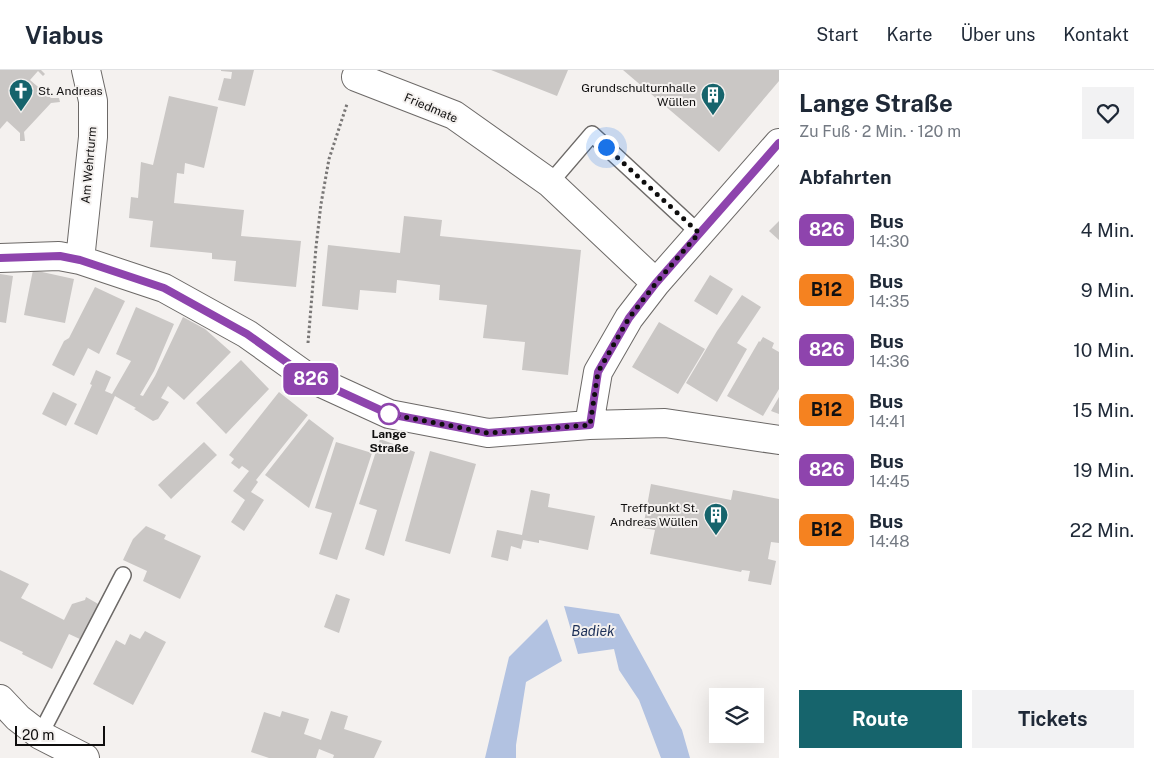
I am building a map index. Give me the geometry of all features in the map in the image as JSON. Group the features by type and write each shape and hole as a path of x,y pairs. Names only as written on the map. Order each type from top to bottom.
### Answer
{"street":[{"name":"Am Wehrturm","path":"80,260 93,137 93,101 86,70"},
{"name":"Friedmate","path":"356,77 454,115 550,183 656,283"},
{"path":"590,425 598,372 629,318 656,283 779,143"},
{"path":"0,258 60,256 80,260 164,288 247,334 306,376 389,414 488,433 590,425 666,424 779,440"},
{"path":"0,699 18,718 40,735 85,758"}],"lane":[{"path":"550,183 592,134 699,233"},
{"path":"40,735 123,575"}],"path":[{"path":"306,376 316,247 328,158 356,77"}],"water":[{"name":"Badiek","path":"564,606 619,614 682,730 690,758 661,758 639,700 619,670 614,649 578,654"},
{"name":"Badiek","path":"547,619 562,661 526,682 516,745 516,758 485,758 509,657"}],"building":[{"name":"St. Andreas","path":"0,70 41,70 45,74 43,76 38,71 30,80 51,98 59,98 60,102 51,103 24,132 25,141 20,141 20,133 7,121 0,129"},
{"path":"221,70 254,70 245,106 218,100 224,78 231,79 232,72"},
{"path":"491,70 568,70 557,96"},
{"name":"Grundschulturnhalle Wüllen","path":"623,70 779,70 779,81 719,152"},
{"path":"169,96 218,107 204,168 185,163 184,174 177,173 174,203 244,210 241,236 301,241 296,287 234,281 236,261 212,259 212,253 150,247 153,221 129,218 131,197 138,198 141,162 153,165"},
{"path":"404,216 442,220 440,236 581,250 568,375 522,370 525,342 483,338 487,305 439,300 440,285 397,280 396,293 360,290 358,310 322,306 328,245 400,253"},
{"path":"779,221 779,240 769,231"},
{"path":"33,270 74,279 65,323 24,315"},
{"path":"0,274 13,276 6,323 0,322"},
{"path":"710,275 733,289 717,315 694,301"},
{"path":"95,287 125,301 99,354 88,348 74,376 52,365 64,341 69,338"},
{"path":"742,295 761,307 737,343 747,349 717,402 686,383 717,331"},
{"path":"136,307 174,324 154,371 140,395 143,396 155,376 183,317 205,329 231,352 184,400 168,386 161,398 169,402 158,419 153,421 134,409 136,408 115,396 97,435 74,424 92,385 90,384 96,370 111,377 105,391 112,394 131,361 116,354"},
{"path":"659,322 705,349 678,394 632,367"},
{"path":"763,337 774,343 772,348 779,352 779,389 763,416 727,396"},
{"path":"241,360 269,389 226,434 196,403"},
{"path":"53,392 77,404 66,426 42,414"},
{"path":"279,392 308,415 256,480 258,482 251,492 264,500 244,531 231,522 245,500 233,491 249,471 242,466 239,469 231,463 234,459 229,455"},
{"path":"779,397 779,414 771,411"},
{"path":"309,419 334,438 309,508 265,475"},
{"path":"380,439 415,452 384,556 365,549 377,510 359,504"},
{"path":"204,442 217,455 171,499 158,485"},
{"path":"336,442 372,453 337,560 319,554 332,513 315,508"},
{"path":"430,451 476,464 450,554 405,541"},
{"name":"Treffpunkt St. Andreas Wüllen","path":"651,484 731,500 733,490 779,499 779,543 771,542 768,559 776,561 771,585 748,581 750,571 742,570 741,572 650,554 655,530 643,528"},
{"path":"531,490 550,494 548,507 595,516 588,550 539,540 539,543 523,540 521,549 511,546 508,561 491,557 497,530 522,535"},
{"path":"146,526 166,535 164,539 201,556 180,599 143,581 147,571 123,560 133,539"},
{"path":"0,570 29,584 21,598 64,620 72,604 85,600 86,597 100,605 82,640 69,634 52,669 0,641"},
{"path":"336,594 350,599 339,633 324,627"},
{"path":"145,631 166,642 133,705 93,684 116,640 125,645 130,634 140,639"},
{"path":"282,711 309,719 304,734 321,740 331,711 348,716 344,729 382,741 374,758 333,758 334,755 319,749 316,758 269,758 251,752 264,712 280,717"}],"bus line":[{"name":"826","path":"0,258 60,256 80,260 164,288 247,334 306,376 389,414 488,433 590,425 598,372 629,318 656,283 779,143"}],"place":[{"name":"St. Andreas","path":"21,112"},
{"name":"Grundschulturnhalle Wüllen","path":"713,116"},
{"name":"Lange Straße","path":"389,414"},
{"name":"Treffpunkt St. Andreas Wüllen","path":"716,536"}],"route":[{"path":"389,414 488,433 590,425 598,372 629,318 699,233 606,147"}]}
